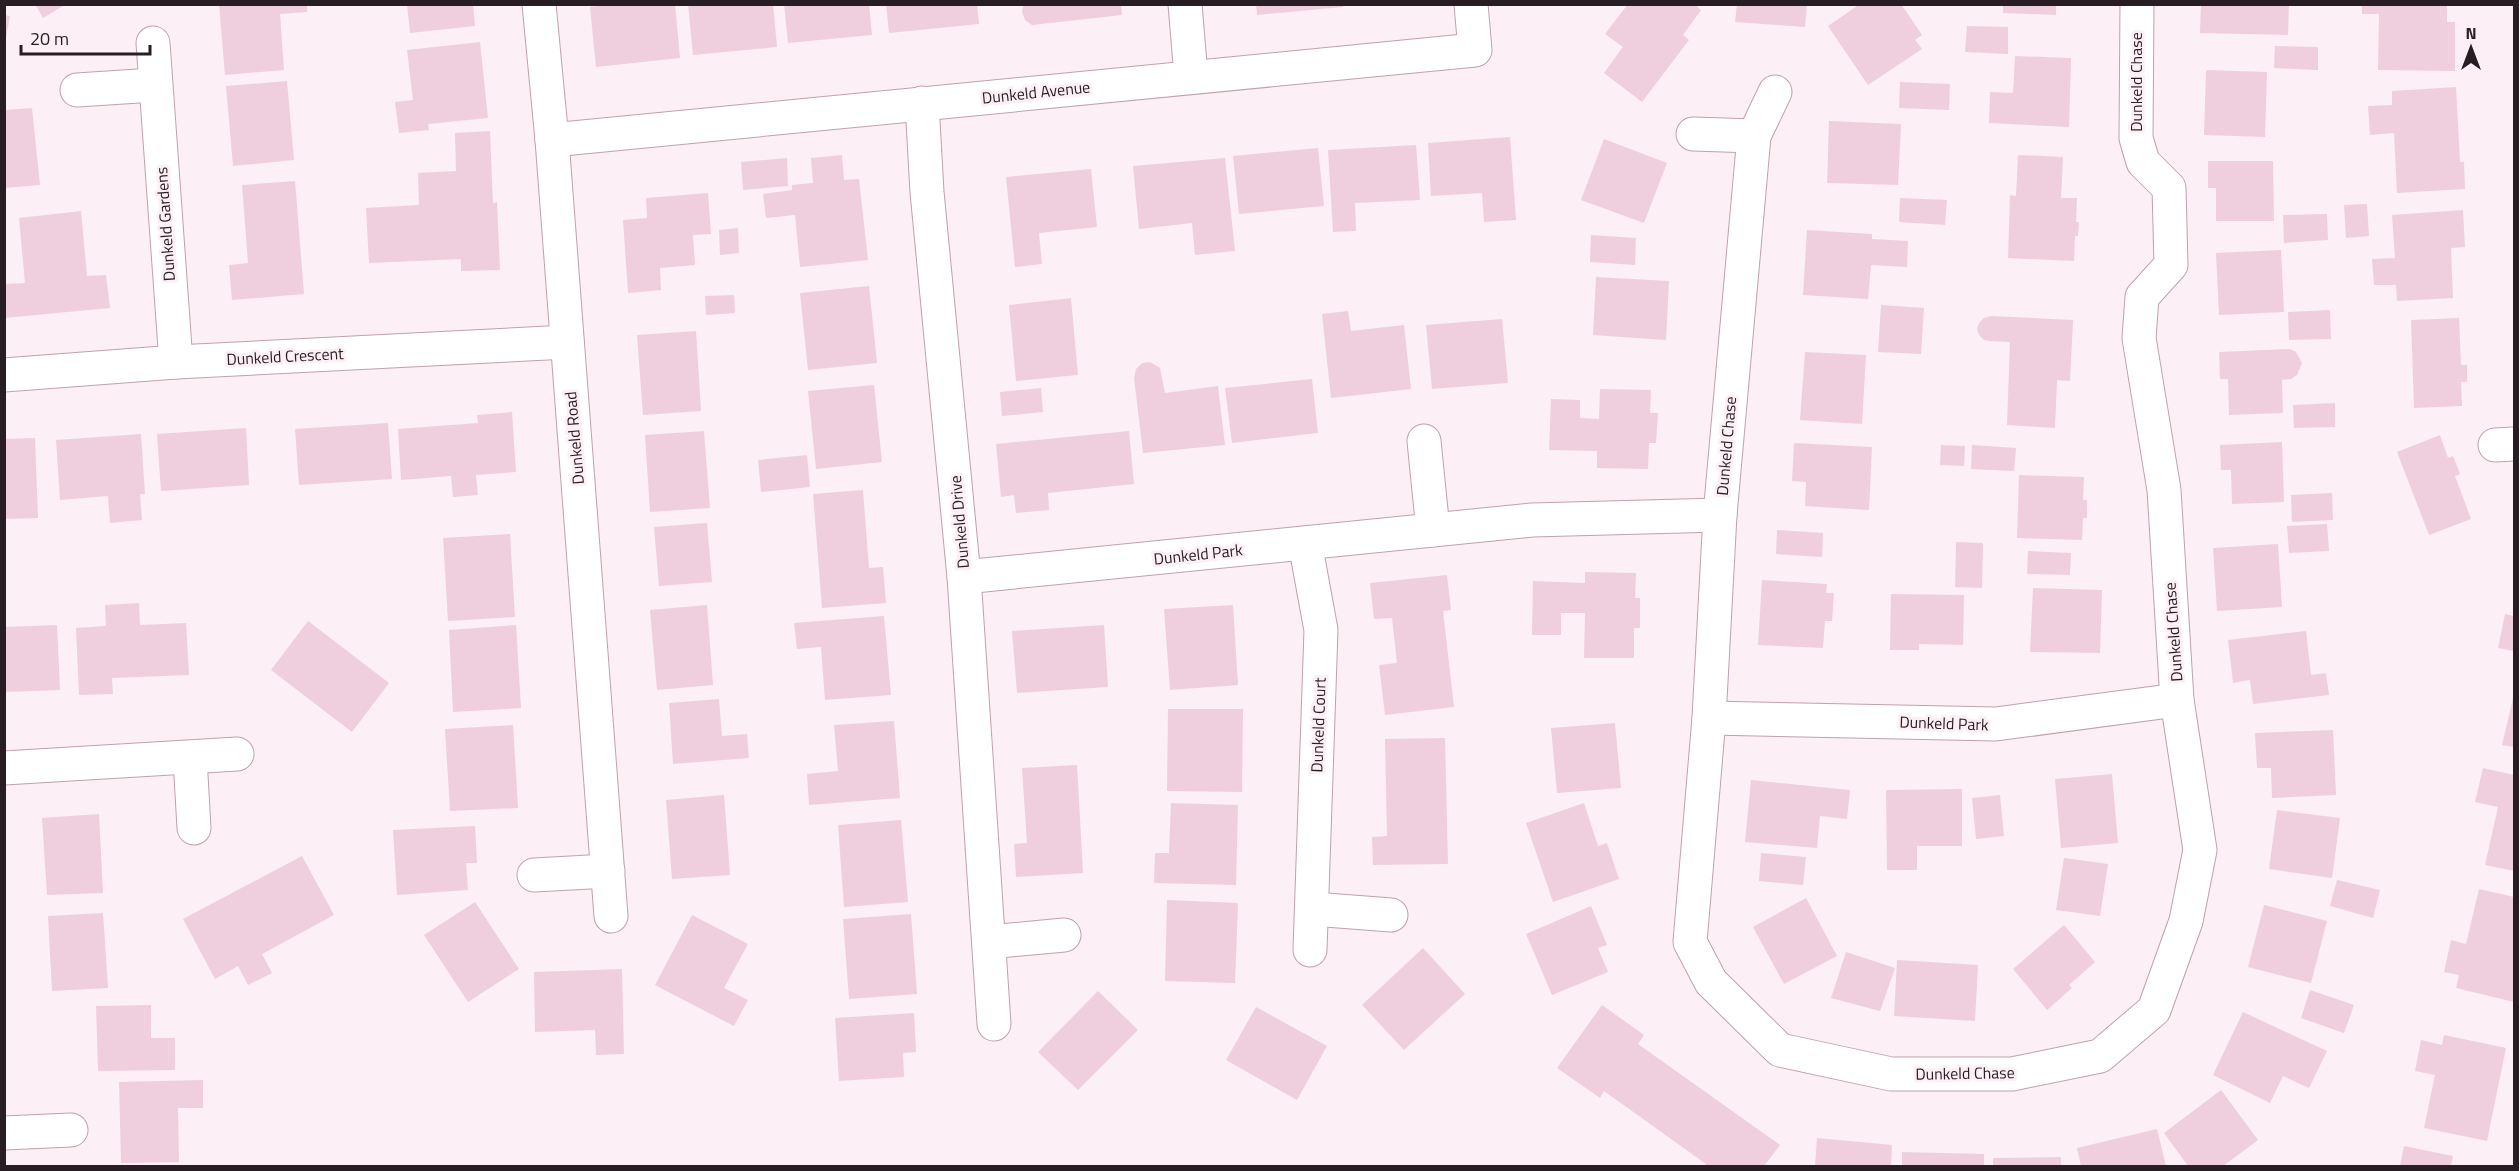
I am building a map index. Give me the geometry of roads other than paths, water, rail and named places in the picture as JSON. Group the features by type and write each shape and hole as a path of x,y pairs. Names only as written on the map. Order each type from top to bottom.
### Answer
{"street":[{"name":"Dunkeld Road","path":"539,4 552,140 611,916"},
{"path":"1185,4 1191,76"},
{"name":"Dunkeld Avenue","path":"552,140 1475,50 1471,4"},
{"name":"Dunkeld Chase","path":"1775,92 1755,136 1720,515 1709,718 1690,942 1711,982 1780,1050 1891,1074 2012,1074 2100,1056 2154,1010 2186,921 2200,850 2177,700 2164,490 2139,338 2142,297 2171,265 2169,188 2143,162 2136,138 2137,4"},
{"name":"Dunkeld Gardens","path":"153,43 154,85 176,362"},
{"path":"77,90 154,85"},
{"name":"Dunkeld Drive","path":"922,103 927,192 964,577 994,1024"},
{"path":"1693,134 1755,136"},
{"name":"Dunkeld Crescent","path":"4,375 176,362 567,342"},
{"path":"1424,441 1432,530"},
{"name":"Dunkeld Park","path":"964,577 1532,520 1720,515"},
{"name":"Dunkeld Court","path":"1305,543 1321,630 1310,950"},
{"name":"Dunkeld Park","path":"1709,718 1996,724 2177,700"},
{"path":"4,768 237,754"},
{"path":"190,758 194,828"},
{"path":"534,875 608,871"},
{"path":"1313,909 1391,915"},
{"path":"989,942 1064,935"},
{"path":"4,1133 71,1130"}]}
